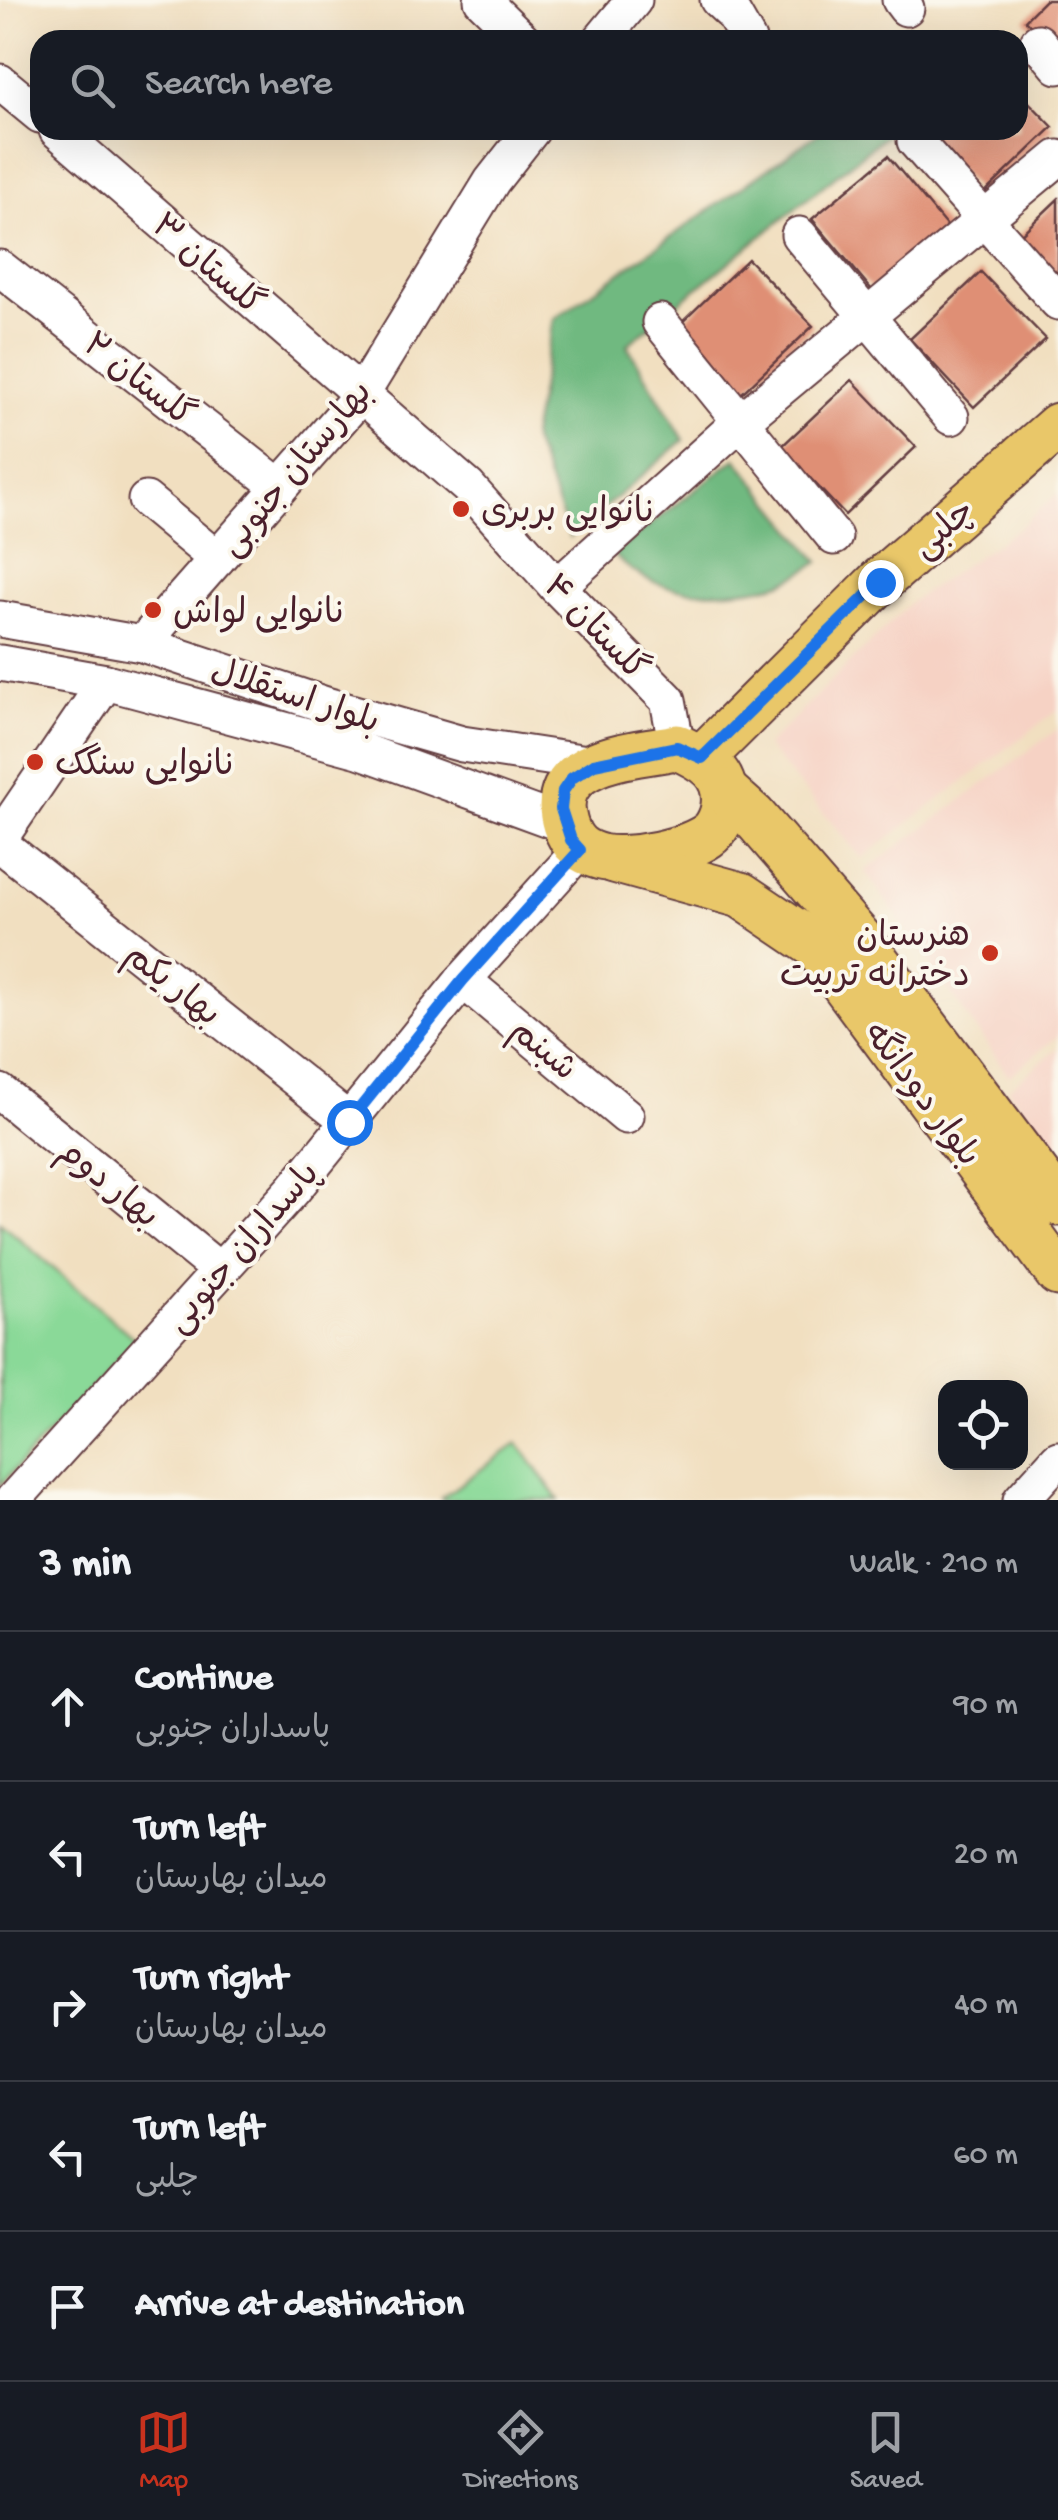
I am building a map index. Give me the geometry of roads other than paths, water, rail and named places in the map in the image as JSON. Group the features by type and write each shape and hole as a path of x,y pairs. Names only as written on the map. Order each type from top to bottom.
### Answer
{"main road":[{"name":"چلبی","path":"702,765 880,582 1058,426"},
{"path":"594,764 702,765 724,813 712,832 696,842 670,850 586,845 561,809 563,791 572,778 594,764"},
{"name":"بلوار دودانگه","path":"702,765 753,816 859,938 1058,1203"},
{"name":"بلوار دودانگه","path":"586,845 741,896 814,945 1058,1273"}],"street":[{"path":"482,0 512,30"},
{"path":"608,30 634,0"},
{"path":"718,0 742,30"},
{"path":"0,82 30,108"},
{"name":"گلستان ۳","path":"68,140 360,395"},
{"name":"بهارستان جنوبی","path":"142,644 360,395 492,181 524,140"},
{"path":"915,141 1058,302"},
{"path":"558,587 740,422 1058,158"},
{"path":"800,235 951,416"},
{"name":"گلستان ۲","path":"0,268 280,487"},
{"path":"660,322 834,537"},
{"name":"گلستان ۴","path":"360,395 468,487 668,700 702,765"},
{"path":"146,500 218,559"},
{"name":"بلوار استقلال","path":"0,619 142,644 326,705 462,744 594,764"},
{"name":"بلوار استقلال","path":"0,663 106,682 359,750 586,845"},
{"path":"0,841 106,682"},
{"name":"بهار یکم","path":"0,841 349,1122"},
{"name":"پاسداران جنوبی","path":"13,1500 220,1271 349,1122 463,980 586,845"},
{"name":"شبنم","path":"463,980 626,1116"},
{"name":"بهار دوم","path":"0,1092 220,1271"},
{"path":"1022,1500 1058,1459"}],"place":[{"name":"نانوایی بربری","path":"461,509"},
{"name":"نانوایی لواش","path":"153,610"},
{"name":"نانوایی سنگک","path":"35,762"},
{"name":"هنرستان دخترانه تربیت","path":"990,953"}]}
